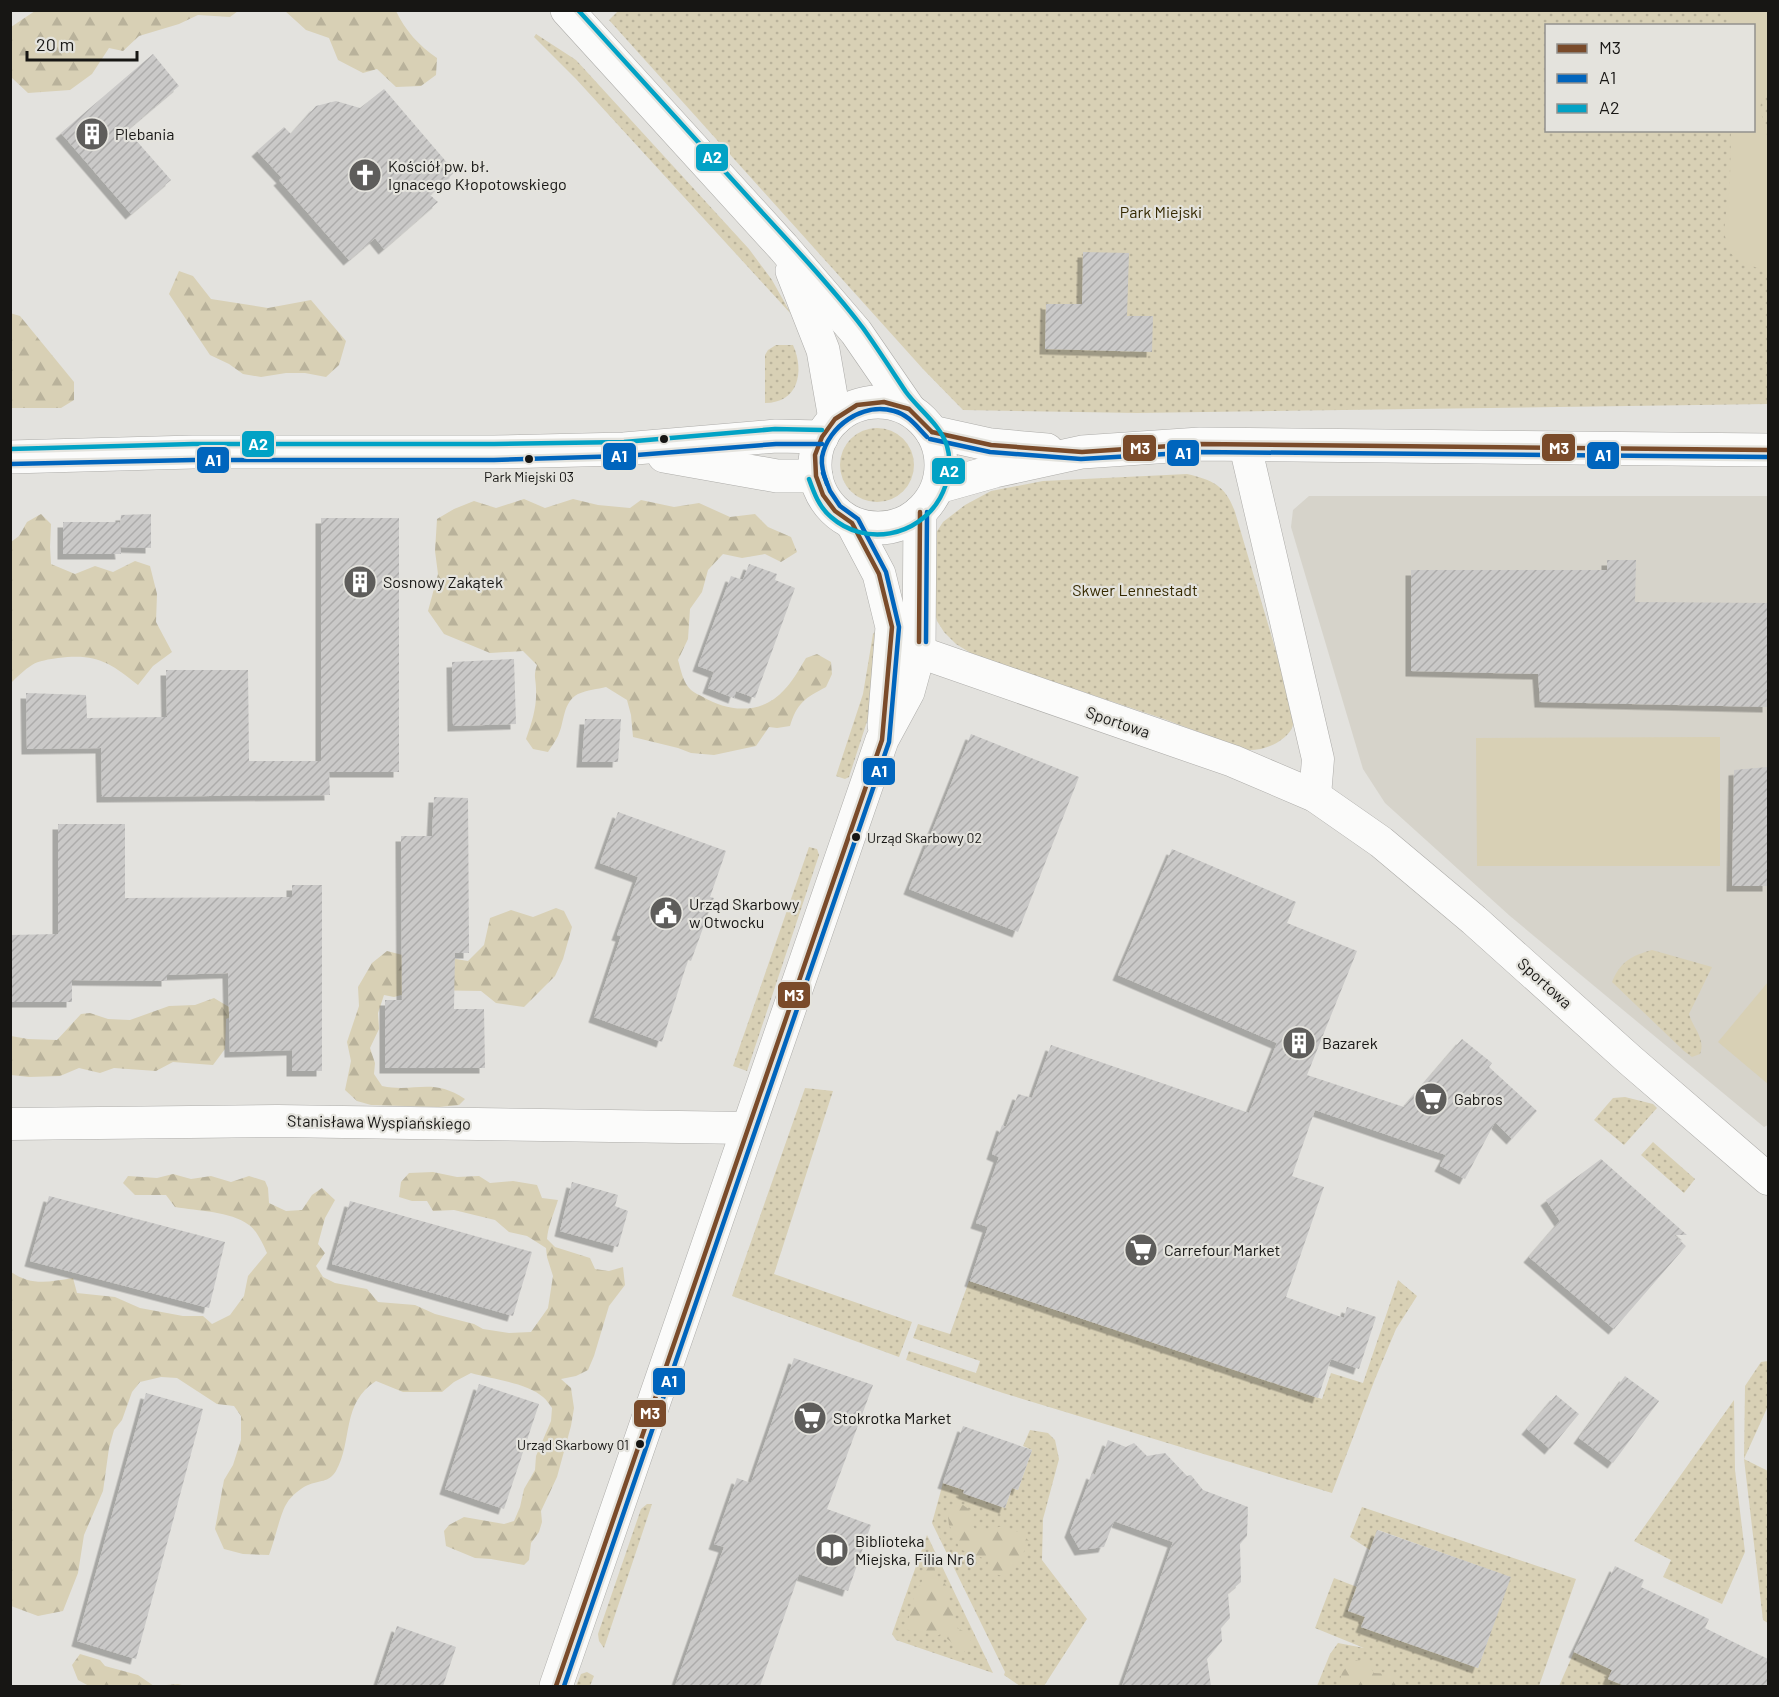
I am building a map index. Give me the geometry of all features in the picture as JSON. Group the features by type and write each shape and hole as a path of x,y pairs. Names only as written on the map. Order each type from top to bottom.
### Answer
{"main road":[{"path":"556,1686 882,740 908,692 918,652 929,500 941,468 940,449 932,432 909,409 856,332 783,247 567,10"},
{"path":"783,247 823,350 828,428"},
{"path":"909,409 884,402 857,405 828,428 815,455 816,476 823,495 835,511 852,523 875,528 899,525 929,500 994,471 1082,452"},
{"path":"10,457 193,452 494,452 624,449 776,436 828,428"},
{"path":"932,432 991,445 1082,452 1200,444 1768,450"},
{"path":"624,449 777,476 816,476"},
{"path":"852,523 879,574 892,627 882,740"}],"street":[{"path":"1245,445 1318,759 1315,796"},
{"name":"Sportowa","path":"918,652 1233,761 1315,796 1381,842 1474,920 1630,1060 1768,1179"},
{"name":"Stanisława Wyspiańskiego","path":"10,1124 277,1121 748,1128"}],"shaded area":[{"path":"1309,496 1768,496 1768,1125 1764,1127 1510,916 1385,803 1363,769 1291,527 1293,510"}],"green space":[{"name":"Park Miejski","path":"619,10 1768,11 1768,404 1137,413 963,410 923,369 609,20"},
{"path":"1730,10 1768,11 1768,94 1762,98 1760,109 1768,139 1768,269 1765,271 1742,262 1729,252 1724,232 1730,178 1731,132 1755,132 1755,24 1727,24"},
{"path":"35,11 238,11 230,17 198,15 179,24 139,36 123,51 109,48 92,74 70,90 28,93 11,77 11,27"},
{"path":"285,11 396,11 413,37 437,58 436,75 421,86 396,87 377,69 363,73 338,60 329,38 306,30"},
{"path":"536,34 576,60 749,249 772,280 791,314 576,79 534,37"},
{"path":"179,271 193,276 211,299 268,308 311,300 346,341 339,365 326,377 305,373 286,373 261,377 243,374 210,355 169,294"},
{"path":"10,313 20,316 74,382 74,400 61,408 11,408"},
{"path":"776,345 793,345 797,355 798,375 792,392 785,398 765,403 765,355"},
{"path":"877,428 891,431 903,439 911,451 914,465 911,479 903,491 891,499 877,502 863,499 851,491 843,479 840,465 843,451 851,439 863,431"},
{"name":"Skwer Lennestadt","path":"1187,474 1211,482 1223,490 1235,512 1295,716 1291,730 1277,743 1265,748 1246,750 1164,719 974,655 956,644 937,621 933,605 932,539 943,522 965,505 991,491 1043,481"},
{"path":"524,499 545,508 573,499 598,505 630,508 641,500 674,507 699,503 730,517 755,514 768,527 791,537 797,552 781,562 765,554 742,558 723,554 708,570 702,592 690,609 688,639 678,660 684,680 692,691 720,705 738,708 757,707 779,695 806,658 817,654 831,662 832,674 826,687 812,694 799,706 790,726 769,727 756,746 714,755 691,753 633,737 627,700 606,687 578,694 573,698 569,702 558,736 548,752 533,749 526,739 535,708 537,665 523,651 490,653 444,634 428,611 438,574 435,551 437,519 474,501 496,508"},
{"path":"41,514 51,524 51,564 75,574 95,566 113,572 135,561 150,566 157,594 156,622 172,652 153,666 138,685 110,665 82,657 37,662 11,683 11,542 19,536 27,522"},
{"path":"880,627 871,709 849,777 845,779 836,776 863,694 873,634"},
{"path":"1720,737 1720,866 1477,866 1476,738"},
{"path":"809,847 817,849 819,855 747,1071 733,1066"},
{"path":"556,908 564,911 572,927 563,959 555,976 524,1007 496,1003 481,991 419,990 394,997 384,995 378,1013 379,1029 370,1048 375,1063 374,1074 382,1086 443,1089 465,1099 459,1105 439,1107 371,1105 357,1101 345,1090 351,1061 347,1042 359,1006 358,987 372,963 387,951 414,958 450,958 468,961 484,945 490,918 511,910 533,917"},
{"path":"1652,950 1712,967 1689,1014 1700,1038 1700,1054 1692,1057 1684,1051 1612,982 1619,969 1628,960"},
{"path":"1768,982 1768,1084 1718,1042"},
{"path":"214,998 239,1013 226,1019 225,1049 213,1065 173,1062 156,1071 114,1068 100,1073 79,1068 60,1076 11,1075 11,1036 57,1040 81,1014 90,1013 108,1019 130,1020 169,1006 195,1005"},
{"path":"805,1088 833,1091 774,1274 912,1322 899,1357 732,1296"},
{"path":"1625,1097 1653,1104 1657,1108 1624,1145 1594,1120 1613,1098"},
{"path":"1653,1142 1695,1179 1684,1193 1641,1155"},
{"path":"433,1172 457,1177 479,1176 490,1183 513,1181 537,1185 542,1198 558,1200 547,1239 555,1247 590,1258 595,1269 609,1271 623,1267 625,1285 609,1306 588,1370 576,1376 561,1379 571,1388 574,1408 571,1426 557,1477 541,1511 542,1522 539,1532 531,1543 529,1560 524,1565 475,1558 446,1546 444,1531 449,1525 464,1517 504,1524 514,1521 524,1489 535,1470 536,1456 551,1421 552,1408 546,1399 528,1388 471,1373 442,1392 403,1392 376,1381 357,1400 352,1411 336,1471 327,1479 305,1486 289,1500 282,1513 269,1555 243,1554 224,1549 215,1529 224,1480 233,1465 241,1440 241,1416 234,1406 217,1404 177,1378 161,1377 140,1382 132,1392 122,1420 114,1430 103,1491 84,1535 78,1573 63,1611 38,1616 11,1606 11,1272 33,1281 48,1282 73,1278 77,1293 115,1297 140,1308 183,1316 203,1316 212,1324 230,1315 244,1296 248,1276 267,1253 257,1234 241,1220 214,1212 175,1207 166,1195 135,1195 123,1183 128,1176 157,1178 173,1174 191,1179 211,1176 231,1182 249,1176 265,1181 269,1203 286,1211 302,1210 312,1195 322,1188 335,1200 325,1218 318,1244 325,1253 316,1266 323,1277 335,1283 367,1289 378,1302 415,1305 435,1314 474,1324 483,1329 509,1333 531,1332 548,1308 553,1276 546,1248 527,1236 509,1232 495,1220 454,1210 433,1211 427,1201 412,1201 399,1197 401,1182 409,1173"},
{"path":"1398,1280 1417,1296 1396,1329 1332,1493 1003,1393 906,1360 909,1351 976,1373 980,1361 913,1338 918,1324 950,1334 969,1281 1322,1399 1331,1373 1363,1383"},
{"path":"1768,1361 1768,1406 1744,1459 1745,1386 1761,1362"},
{"path":"1734,1400 1735,1470 1745,1552 1722,1604 1663,1577 1671,1560 1634,1541"},
{"path":"1030,1430 1048,1433 1055,1440 1059,1459 1043,1519 1042,1560 1087,1619 1044,1686 1020,1686 1004,1675 1005,1672 932,1523 943,1483 964,1490 964,1494 1005,1508 1012,1488 1018,1490 1032,1450 1023,1446"},
{"path":"1744,1459 1768,1471 1768,1623 1763,1620"},
{"path":"647,1504 652,1504 604,1648 599,1641 598,1634 641,1509"},
{"path":"963,1505 974,1513 971,1524 977,1531 1002,1526 1011,1532 1020,1532 1029,1541 1018,1560 1002,1576 989,1572 988,1560 959,1549 956,1537 949,1525 947,1509"},
{"path":"1362,1507 1576,1579 1539,1686 1317,1686 1330,1654 1338,1643 1364,1648 1315,1628 1334,1578 1357,1587 1365,1617 1361,1627 1478,1668 1510,1577 1378,1530 1370,1550 1350,1537"},
{"path":"927,1535 993,1673 896,1640 892,1634"},
{"path":"932,1560 937,1578 947,1588 948,1602 953,1607 957,1628 967,1633 972,1643 969,1651 964,1652 941,1634 933,1638 926,1632 918,1634 906,1629 914,1597 922,1581 922,1572 926,1564"},
{"path":"1574,1652 1612,1670 1608,1679 1625,1686 1559,1686"},
{"path":"80,1654 100,1660 105,1666 138,1675 154,1686 89,1686 78,1680 72,1665"},
{"path":"1356,1660 1367,1663 1374,1673 1392,1674 1404,1686 1340,1686 1344,1671"},
{"path":"587,1672 594,1676 590,1686 576,1686 581,1674"},
{"path":"178,1684 186,1686 154,1686"}],"building":[{"name":"Plebania","path":"153,54 179,86 127,130 171,180 131,214 61,133"},
{"name":"Kościół pw. bł. Ignacego Kłopotowskiego","path":"384,89 455,172 430,195 438,202 384,249 375,238 349,260 279,180 282,178 257,151 284,127 291,134 316,106 336,101 360,108"},
{"path":"1083,252 1129,253 1127,316 1153,316 1152,352 1045,349 1046,304 1082,304"},
{"path":"151,514 151,548 120,547 121,554 63,554 63,522 119,522 120,527 121,515"},
{"path":"321,518 399,518 399,772 329,772 330,795 102,797 101,748 27,749 26,693 86,695 87,718 167,717 166,670 248,670 249,761 321,761"},
{"path":"1607,560 1636,560 1635,602 1768,603 1768,707 1540,702 1538,674 1411,671 1411,570 1607,570"},
{"path":"749,564 777,574 775,580 795,588 755,698 736,691 734,698 708,688 714,672 698,666 731,576 743,580"},
{"path":"514,659 516,724 453,726 452,662"},
{"path":"585,719 621,719 618,762 582,762"},
{"path":"971,734 1079,777 1018,932 909,889"},
{"path":"1768,767 1768,886 1732,886 1734,770"},
{"path":"434,797 468,798 469,953 455,953 454,1009 484,1009 485,1068 385,1068 385,1000 402,1000 401,836 432,836"},
{"name":"Urząd Skarbowy w Otwocku","path":"618,812 726,851 710,897 714,898 691,961 688,960 662,1042 594,1017 621,936 617,935 638,877 600,863"},
{"path":"58,824 125,824 125,898 292,897 292,885 322,885 322,1071 292,1071 292,1050 230,1052 228,973 167,975 167,981 72,980 72,1002 10,1002 10,935 58,934"},
{"path":"1172,849 1296,902 1287,923 1357,951 1307,1075 1404,1107 1462,1039 1492,1063 1489,1067 1537,1111 1512,1139 1495,1122 1465,1179 1440,1166 1446,1155 1315,1110 1292,1176 1324,1187 1286,1297 1344,1318 1347,1307 1376,1317 1359,1369 1331,1359 1318,1398 970,1281 988,1227 976,1223 999,1157 992,1154 1002,1125 1006,1127 1018,1094 1032,1098 1051,1045 1249,1113 1277,1043 1118,975"},
{"path":"1601,1159 1687,1235 1674,1235 1686,1246 1614,1329 1529,1257 1560,1221 1546,1200"},
{"path":"572,1182 618,1195 615,1206 628,1211 618,1247 560,1231"},
{"path":"49,1196 225,1242 209,1308 30,1261"},
{"path":"350,1201 532,1252 513,1316 332,1264"},
{"path":"794,1358 873,1385 827,1509 871,1525 848,1591 799,1574 760,1686 675,1686 724,1547 714,1544 737,1478 751,1483"},
{"path":"1625,1376 1659,1401 1613,1463 1579,1438"},
{"path":"479,1384 539,1404 504,1509 445,1489"},
{"path":"146,1393 203,1409 136,1659 77,1641"},
{"path":"1556,1395 1579,1414 1550,1449 1527,1429"},
{"path":"963,1426 1032,1450 1018,1490 1012,1488 1005,1508 943,1483"},
{"path":"1108,1440 1126,1447 1134,1443 1147,1456 1165,1453 1187,1476 1191,1475 1203,1490 1248,1507 1247,1536 1240,1544 1241,1582 1228,1593 1230,1618 1221,1628 1222,1641 1207,1659 1211,1686 1122,1686 1173,1542 1114,1521 1104,1547 1080,1550 1070,1532 1092,1473 1095,1475"},
{"path":"1377,1530 1511,1577 1478,1668 1361,1627 1365,1617 1348,1611"},
{"path":"1615,1566 1644,1580 1641,1587 1709,1619 1705,1628 1768,1659 1768,1686 1625,1686 1608,1679 1612,1670 1574,1652"},
{"path":"397,1626 456,1647 443,1686 377,1686"}],"transit line":[{"name":"A2","path":"578,10 836,295 863,328 911,399 934,424 947,446 948,473 940,498 918,522 890,533 859,532 831,517 823,509 809,479"},
{"name":"M3","path":"556,1686 882,740 892,627 879,574 852,523 835,511 823,495 816,476 815,455 822,437 835,419 857,405 884,402 909,409 932,432"},
{"name":"A1","path":"827,484 822,460 826,446 831,435 839,426 859,413 882,409 894,411 908,418 927,437"},
{"name":"A2","path":"10,449 193,444 624,442 775,429 822,430"},
{"name":"M3","path":"932,432 991,445 1082,452 1200,444 1768,450"},
{"name":"A1","path":"930,439 990,452 1081,459 1200,452 1768,457"},
{"name":"A1","path":"10,464 193,460 494,460 624,456 776,444 822,444"},
{"name":"A1","path":"564,1686 889,742 899,627 886,572 858,519 840,506 830,491 823,473"},
{"name":"M3","path":"919,642 920,512"},
{"name":"A1","path":"926,642 927,512"}],"place":[{"name":"Plebania","path":"92,134"},
{"name":"Kościół pw. bł. Ignacego Kłopotowskiego","path":"365,175"},
{"name":"Park Miejski 03","path":"529,459"},
{"name":"Sosnowy Zakątek","path":"360,582"},
{"name":"Urząd Skarbowy 02","path":"856,837"},
{"name":"Urząd Skarbowy w Otwocku","path":"666,913"},
{"name":"Bazarek","path":"1299,1043"},
{"name":"Gabros","path":"1431,1099"},
{"name":"Carrefour Market","path":"1141,1250"},
{"name":"Stokrotka Market","path":"810,1418"},
{"name":"Urząd Skarbowy 01","path":"640,1444"},
{"name":"Biblioteka Miejska, Filia Nr 6","path":"832,1550"}]}
